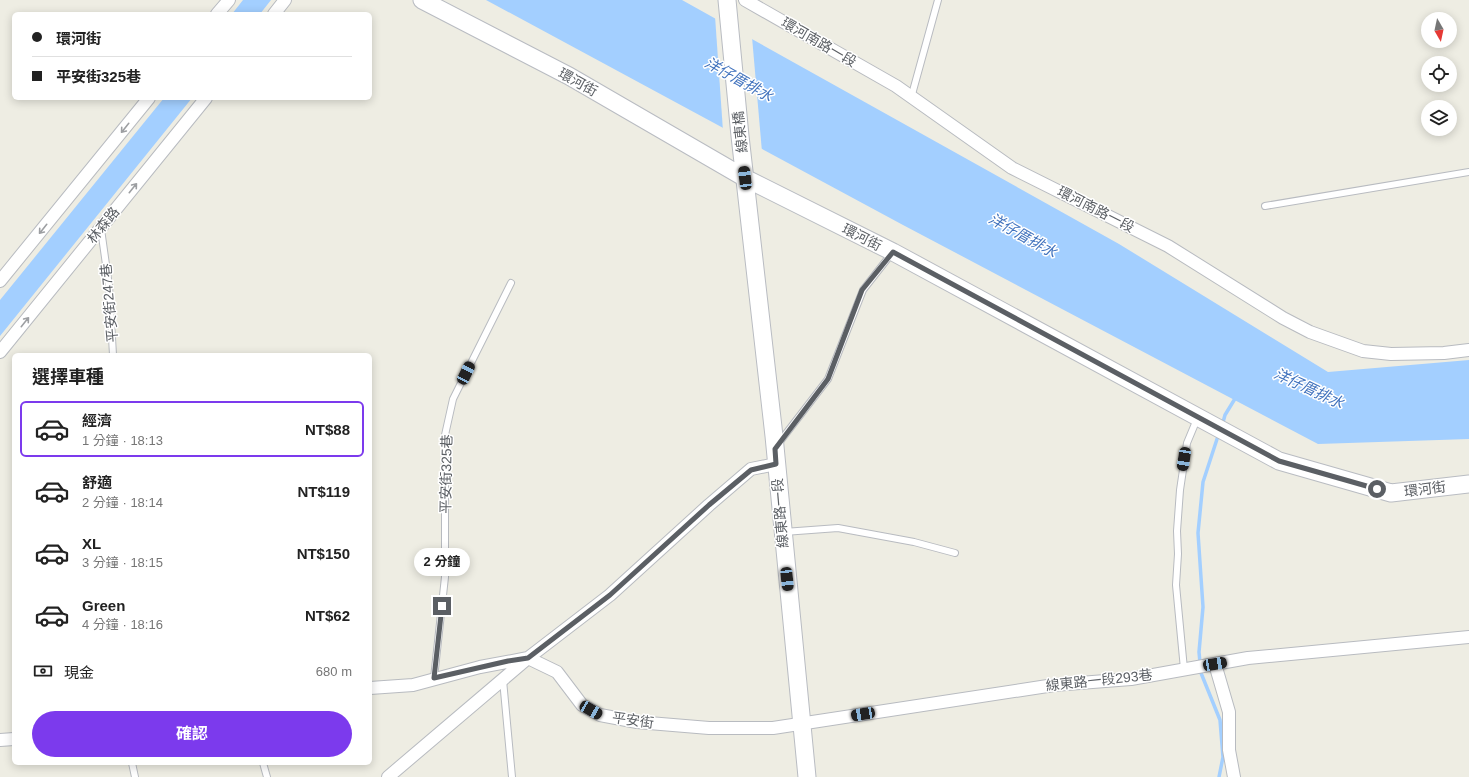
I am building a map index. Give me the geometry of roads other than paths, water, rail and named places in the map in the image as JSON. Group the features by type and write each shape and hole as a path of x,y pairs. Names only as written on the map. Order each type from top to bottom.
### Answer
{"street":[{"path":"219,12 229,0"},
{"path":"276,12 285,0"},
{"name":"環河街","path":"422,0 569,76 745,178 893,252 1279,461 1391,493 1469,484"},
{"name":"環河南路一段","path":"745,0 896,86 1012,168 1168,246 1282,318 1310,332 1363,351 1391,354 1444,354 1469,350"},
{"name":"線東橋","path":"728,7 745,178"},
{"path":"0,281 147,100"},
{"name":"林森路","path":"0,352 204,100"},
{"name":"線東路一段","path":"745,178 776,457 782,533 807,777"},
{"path":"388,777 528,658 610,595 709,505 751,470 776,457"},
{"name":"線東路一段293巷","path":"802,724 1054,685 1131,679 1248,658 1469,636"},
{"path":"372,688 413,685 434,678 508,661 528,658"},
{"name":"平安街","path":"528,658 557,672 582,705 600,715 637,722 709,728 774,728 802,724"},
{"path":"1209,664 1229,712 1229,750 1234,777"},
{"path":"0,740 12,739"}],"lane":[{"path":"911,98 934,22 938,0"},
{"path":"1265,206 1469,172"},
{"name":"平安街247巷","path":"101,227 109,286 113,353"},
{"path":"776,457 828,379 862,290 893,252"},
{"name":"平安街325巷","path":"434,678 445,577 445,435 452,399 511,283"},
{"path":"1184,669 1176,585 1178,554 1177,530 1180,490 1187,443 1198,417"},
{"path":"782,533 838,528 914,542 955,553"},
{"path":"503,680 512,777"},
{"path":"132,765 135,777"},
{"path":"264,765 267,777"}],"water":[{"path":"243,0 271,0 262,12 234,12"},
{"name":"洋仔厝排水","path":"486,0 682,0 1119,244 1328,372 1469,360 1469,439 1318,444 903,225"},
{"path":"162,100 190,100 0,336 0,300"}],"waterway":[{"path":"1222,426 1225,415 1236,397"},
{"path":"1219,433 1203,482 1198,533 1203,607 1199,652 1201,673 1220,720 1223,757 1219,777"}]}
